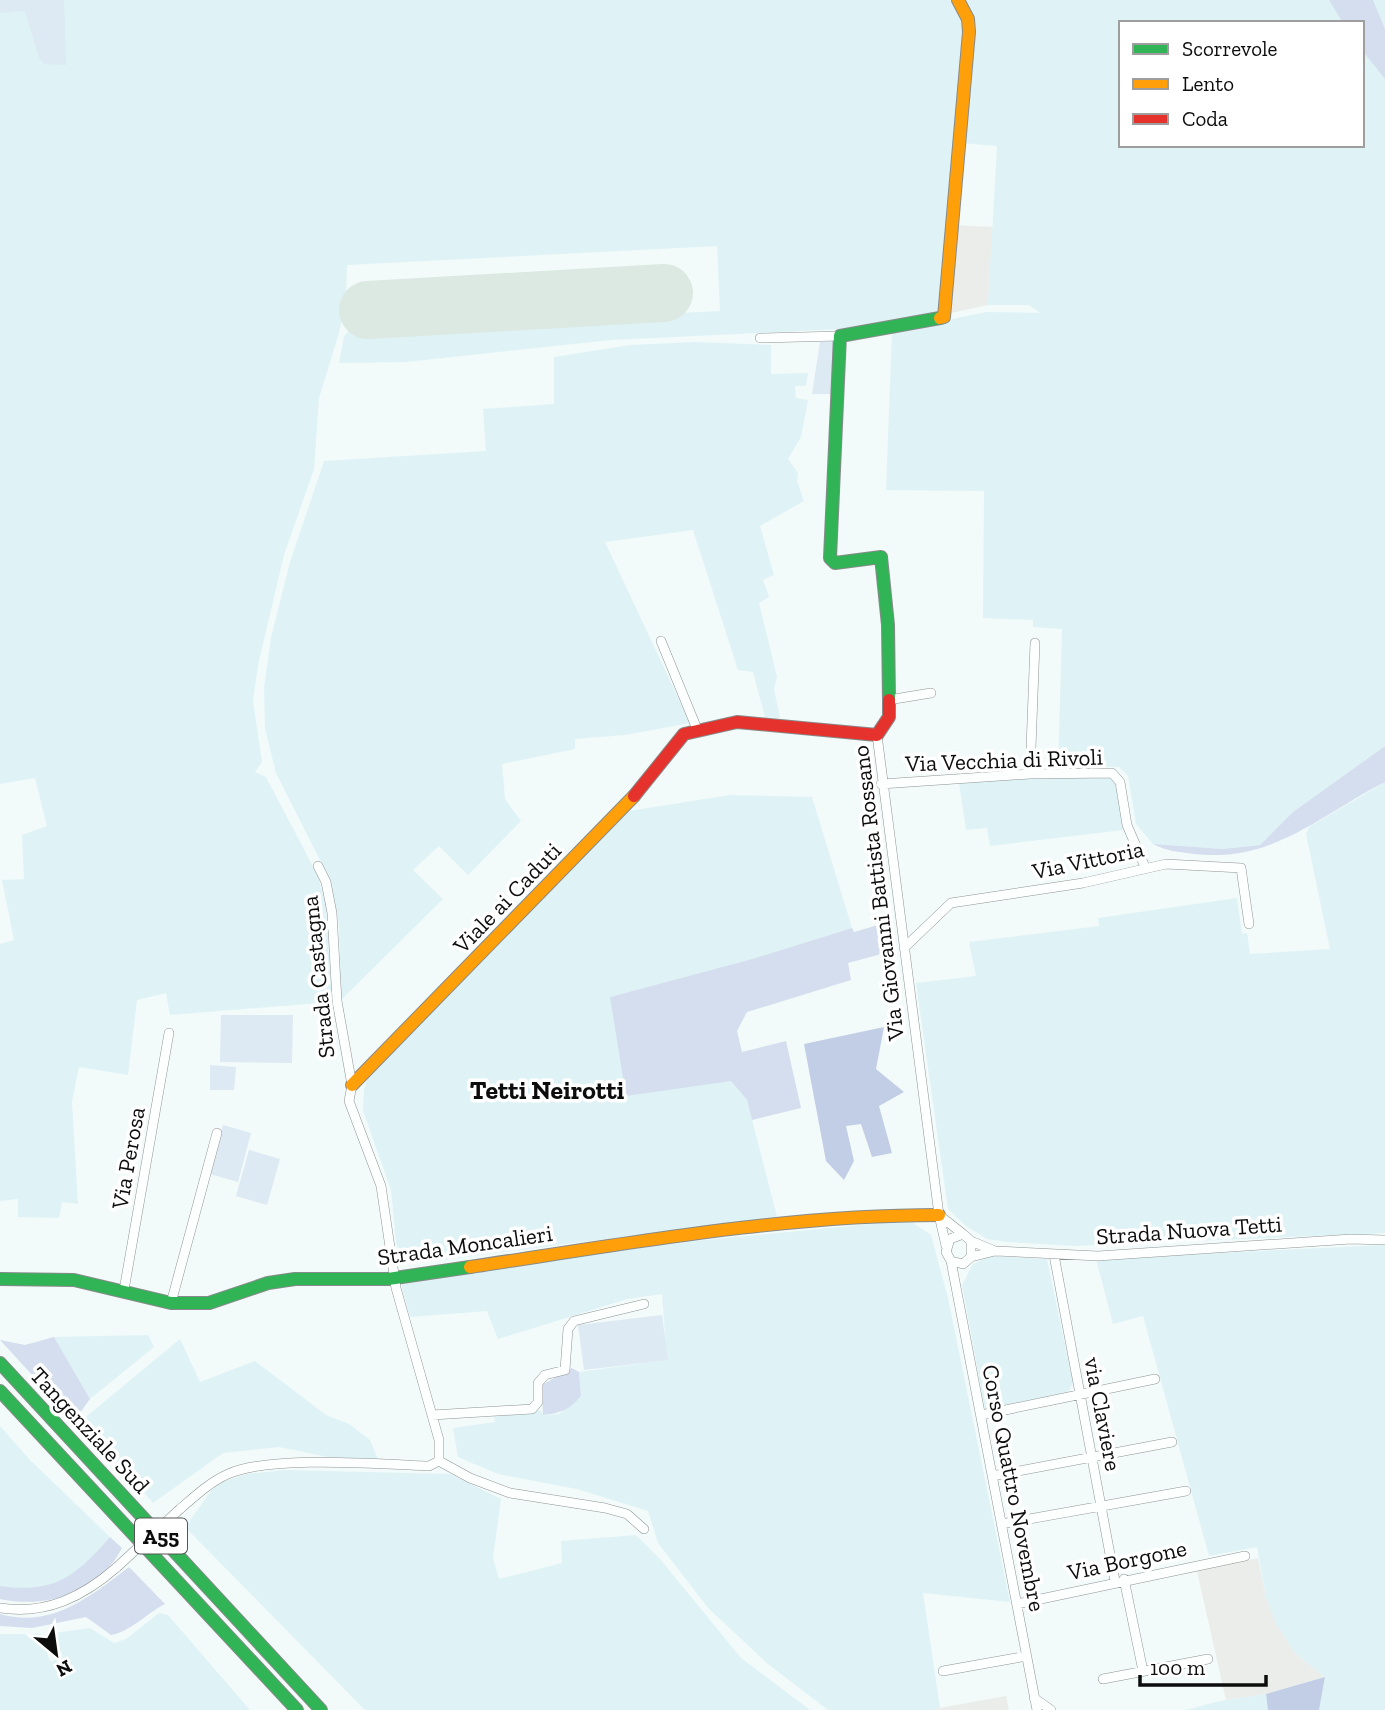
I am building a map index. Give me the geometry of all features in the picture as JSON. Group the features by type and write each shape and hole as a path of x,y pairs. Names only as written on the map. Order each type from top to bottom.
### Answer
{"main road":[{"path":"840,336 944,317 969,32 968,19 958,0"},
{"name":"Via Giovanni Battista Rossano","path":"840,336 830,558 835,563 881,558 888,625 890,717 877,734"},
{"path":"697,729 737,722 877,734"},
{"name":"Viale ai Caduti","path":"352,1085 620,813 684,734 697,729"},
{"name":"Strada Moncalieri","path":"0,1279 74,1280 172,1303 209,1303 268,1283 295,1279 395,1277 703,1233 862,1215 939,1215"},
{"name":"Tangenziale Sud","path":"0,1363 321,1710"},
{"name":"Tangenziale Sud","path":"0,1391 297,1710"}],"street":[{"path":"760,338 840,336"},
{"path":"661,641 697,729"},
{"path":"1030,774 1035,643"},
{"path":"888,700 931,693"},
{"name":"Via Giovanni Battista Rossano","path":"877,734 881,784 939,1215 946,1246"},
{"name":"Via Vecchia di Rivoli","path":"881,784 1030,774 1112,773 1120,782 1127,825 1145,867"},
{"name":"Via Vittoria","path":"904,948 951,904 1083,883 1166,864 1241,868 1249,924"},
{"name":"Strada Castagna","path":"318,866 326,882 332,913 337,1002 352,1085 349,1101 381,1186 395,1277 439,1440 439,1461"},
{"name":"Via Perosa","path":"124,1290 169,1033"},
{"path":"172,1303 217,1133"},
{"path":"916,1215 942,1230"},
{"path":"939,1215 967,1238 968,1260 955,1287"},
{"path":"967,1238 953,1237 946,1246 951,1261 959,1264 968,1260"},
{"name":"Strada Nuova Tetti","path":"967,1238 995,1251 1098,1256 1385,1240"},
{"name":"Strada Nuova Tetti","path":"968,1260 995,1251"},
{"name":"via Claviere","path":"1054,1255 1091,1457 1143,1671"},
{"name":"Corso Quattro Novembre","path":"951,1261 1037,1710"},
{"path":"432,1415 532,1409 538,1402 538,1383 545,1376 565,1370 568,1329 575,1321 644,1304"},
{"path":"981,1415 1155,1379"},
{"path":"992,1476 1172,1442"},
{"path":"0,1608 16,1610 46,1607 69,1601 95,1587 180,1509 229,1474 251,1467 337,1463 429,1465 439,1461 470,1478 510,1493 627,1514 644,1529"},
{"path":"1001,1524 1186,1492"},
{"name":"Via Borgone","path":"1017,1604 1119,1580 1245,1556"},
{"path":"943,1671 1027,1656"},
{"path":"1103,1679 1208,1659"},
{"path":"1034,1698 1051,1710"}],"shaded area":[{"path":"0,0 950,0 961,14 964,27 939,314 841,329 611,340 406,362 339,363 344,336 350,330 720,311 717,246 347,265 346,299 339,333 319,398 314,469 284,555 258,665 253,701 262,762 255,772 266,777 318,876 326,907 332,1002 170,1015 166,993 137,1000 128,1075 79,1067 72,1101 78,1204 62,1202 59,1218 18,1217 18,1199 0,1201 0,944 14,940 2,880 24,879 22,835 47,826 35,778 0,784"},
{"path":"0,0 64,0 66,65 44,64 39,58 25,11 0,13"},
{"path":"962,0 1385,0 1385,746 1293,812 1260,845 1223,849 1153,844 1136,824 1128,776 1119,767 1071,766 1058,770 1062,629 1033,627 1033,620 983,618 984,491 886,490 892,331 987,312 1040,313 1029,305 988,305 997,146 961,143 969,56"},
{"path":"1329,0 1373,0 1385,29 1385,79 1364,53 1364,21 1342,21"},
{"path":"954,225 993,227 988,305 946,314"},
{"path":"836,341 832,394 812,394 820,342"},
{"path":"695,342 771,345 771,374 808,373 806,386 795,386 796,398 808,400 801,437 788,459 798,473 797,481 804,501 760,526 774,575 763,580 769,597 759,603 777,677 774,689 780,718 765,717 753,672 738,670 693,530 605,542 690,723 625,735 575,739 575,749 502,764 505,799 521,821 468,875 439,846 413,870 443,899 341,1000 339,926 332,884 276,773 265,729 264,688 271,638 290,562 324,461 486,451 483,409 554,404 554,357 630,345"},
{"path":"1385,746 1385,782 1317,822 1272,844 1222,855 1178,852 1153,844 1223,849 1260,845 1293,812"},
{"path":"1019,778 1111,778 1118,787 1123,830 990,846 987,828 966,830 959,783"},
{"path":"1385,782 1385,1233 1074,1246 987,1239 966,1226 948,1209 916,983 976,976 969,942 1099,926 1098,918 1237,898 1242,934 1247,933 1250,954 1330,949 1306,834 1309,827"},
{"path":"730,795 812,797 852,928 752,959 610,997 714,1082 731,1081 747,1100 777,1217 402,1265 396,1241 391,1190 363,1111 364,1089 371,1068 629,811"},
{"path":"878,925 885,953 848,963 851,980 747,1012 737,1031 742,1052 786,1041 801,1108 752,1120 747,1100 731,1081 626,1096 610,997 752,959 852,928 854,932"},
{"path":"221,1015 293,1015 292,1063 220,1062"},
{"path":"884,1027 876,1069 904,1092 879,1106 892,1153 872,1157 861,1124 846,1126 854,1161 844,1180 826,1161 804,1044"},
{"path":"210,1065 236,1067 234,1090 210,1090"},
{"path":"223,1125 251,1133 238,1182 210,1174"},
{"path":"249,1150 280,1159 267,1205 236,1196"},
{"path":"891,1222 913,1223 931,1235 948,1298 1010,1602 923,1593 940,1708 933,1710 828,1710 768,1664 708,1608 658,1543 648,1511 577,1489 498,1474 458,1457 453,1428 495,1422 494,1415 541,1410 543,1415 559,1414 581,1396 579,1372 667,1360 662,1294 627,1299 498,1339 487,1311 410,1317 402,1288 402,1283 410,1277 704,1240"},
{"path":"1385,1245 1385,1710 1319,1710 1325,1677 1295,1653 1276,1623 1266,1597 1257,1547 1209,1556 1143,1316 1113,1324 1096,1259"},
{"path":"990,1256 1047,1259 1073,1383 1068,1392 985,1409 962,1285 973,1264"},
{"path":"662,1315 668,1360 584,1370 578,1325"},
{"path":"148,1335 154,1347 90,1399 54,1337"},
{"path":"54,1337 90,1399 77,1417 57,1402 0,1340 25,1345"},
{"path":"180,1339 200,1382 255,1361 326,1415 349,1424 370,1440 378,1459 328,1457 279,1447 223,1453 153,1503 81,1421"},
{"path":"572,1368 579,1372 581,1396 564,1410 543,1415 542,1385"},
{"path":"0,1426 30,1460 110,1537 84,1567 59,1581 30,1591 0,1586"},
{"path":"284,1470 450,1474 501,1499 493,1558 499,1579 562,1563 561,1541 636,1535 660,1559 741,1658 810,1710 365,1710 185,1527 216,1484 246,1474"},
{"path":"110,1537 122,1548 112,1564 86,1587 70,1594 36,1602 0,1599 0,1586 35,1587 62,1579 86,1562"},
{"path":"1258,1558 1266,1597 1295,1653 1325,1677 1266,1694 1226,1700 1197,1571"},
{"path":"129,1567 165,1604 125,1630 111,1635 86,1617 32,1628 0,1626 0,1614 37,1617 70,1607"},
{"path":"159,1613 168,1615 250,1710 0,1710 0,1634 41,1634 50,1661 63,1658 55,1633 90,1628 114,1643 126,1639"},
{"path":"1325,1677 1319,1710 1268,1710 1266,1694"},
{"path":"1266,1694 1268,1710 1186,1710 1220,1701"},
{"path":"1006,1696 1009,1710 933,1710 940,1708"}],"runway":[{"path":"368,310 664,293"}],"traffic: fast":[{"path":"889,700 888,625 881,557 835,563 830,558 840,336 940,318"},
{"path":"0,1279 74,1280 171,1303 209,1303 268,1283 295,1279 388,1279 470,1267"},
{"path":"0,1363 321,1710"},
{"path":"0,1391 297,1710"}],"traffic: slow":[{"path":"940,318 944,317 969,32 968,19 958,0"},
{"path":"352,1085 634,796"},
{"path":"470,1267 762,1225 880,1216 939,1215"}],"traffic: jam":[{"path":"634,796 684,734 737,722 877,735 889,717 889,700"}],"district":[{"name":"Tetti Neirotti","path":"547,1090"}]}
